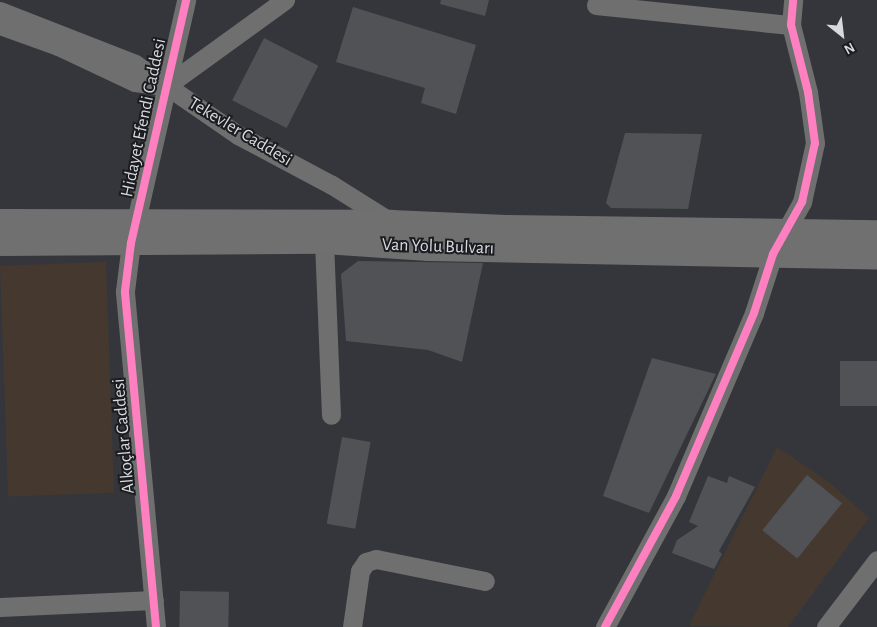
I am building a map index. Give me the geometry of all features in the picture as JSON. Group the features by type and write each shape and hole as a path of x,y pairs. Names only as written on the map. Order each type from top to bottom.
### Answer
{"main road":[{"path":"0,222 134,233 391,222 504,227 786,229 877,232"},
{"name":"Van Yolu Bulvarı","path":"0,243 134,233 324,241 428,248 877,257"}],"street":[{"name":"Hidayet Efendi Caddesi","path":"134,233 186,0"},
{"path":"0,11 135,64 166,86 285,0"},
{"path":"605,627 676,496 754,314 774,254 802,202 815,143 808,92 791,26 793,0"},
{"path":"596,5 791,26"},
{"name":"Tekevler Caddesi","path":"0,25 58,46 135,82 166,86 238,136 332,185 391,222"},
{"name":"Alkoçlar Caddesi","path":"134,233 125,291 156,627"},
{"path":"324,241 331,415"},
{"path":"352,627 360,571 366,562 376,559 485,581"},
{"path":"826,627 877,560"},
{"path":"0,607 154,600"}],"shaded area":[{"path":"106,262 114,493 8,497 0,266"},
{"path":"777,447 830,483 869,518 788,627 689,626"}],"building":[{"path":"441,0 489,0 485,16 440,4"},
{"path":"353,7 476,45 456,114 421,103 425,88 336,62"},
{"path":"264,38 318,66 287,128 232,100"},
{"path":"625,133 702,134 688,209 611,208 606,203"},
{"path":"358,261 483,263 462,362 428,350 346,341 341,274"},
{"path":"652,358 716,374 649,513 603,496"},
{"path":"840,361 877,361 877,406 840,406"},
{"path":"342,437 371,442 355,529 327,524"},
{"path":"807,475 842,503 797,558 762,530"},
{"path":"708,476 727,483 729,476 755,487 719,551 722,554 714,569 672,553 677,540 698,526 689,522"},
{"path":"180,591 229,592 228,627 179,627"}],"cycle path":[{"path":"156,627 125,291 131,243 186,0"},
{"path":"605,627 676,496 754,313 773,254 802,202 815,143 808,92 791,25 793,0"}]}
